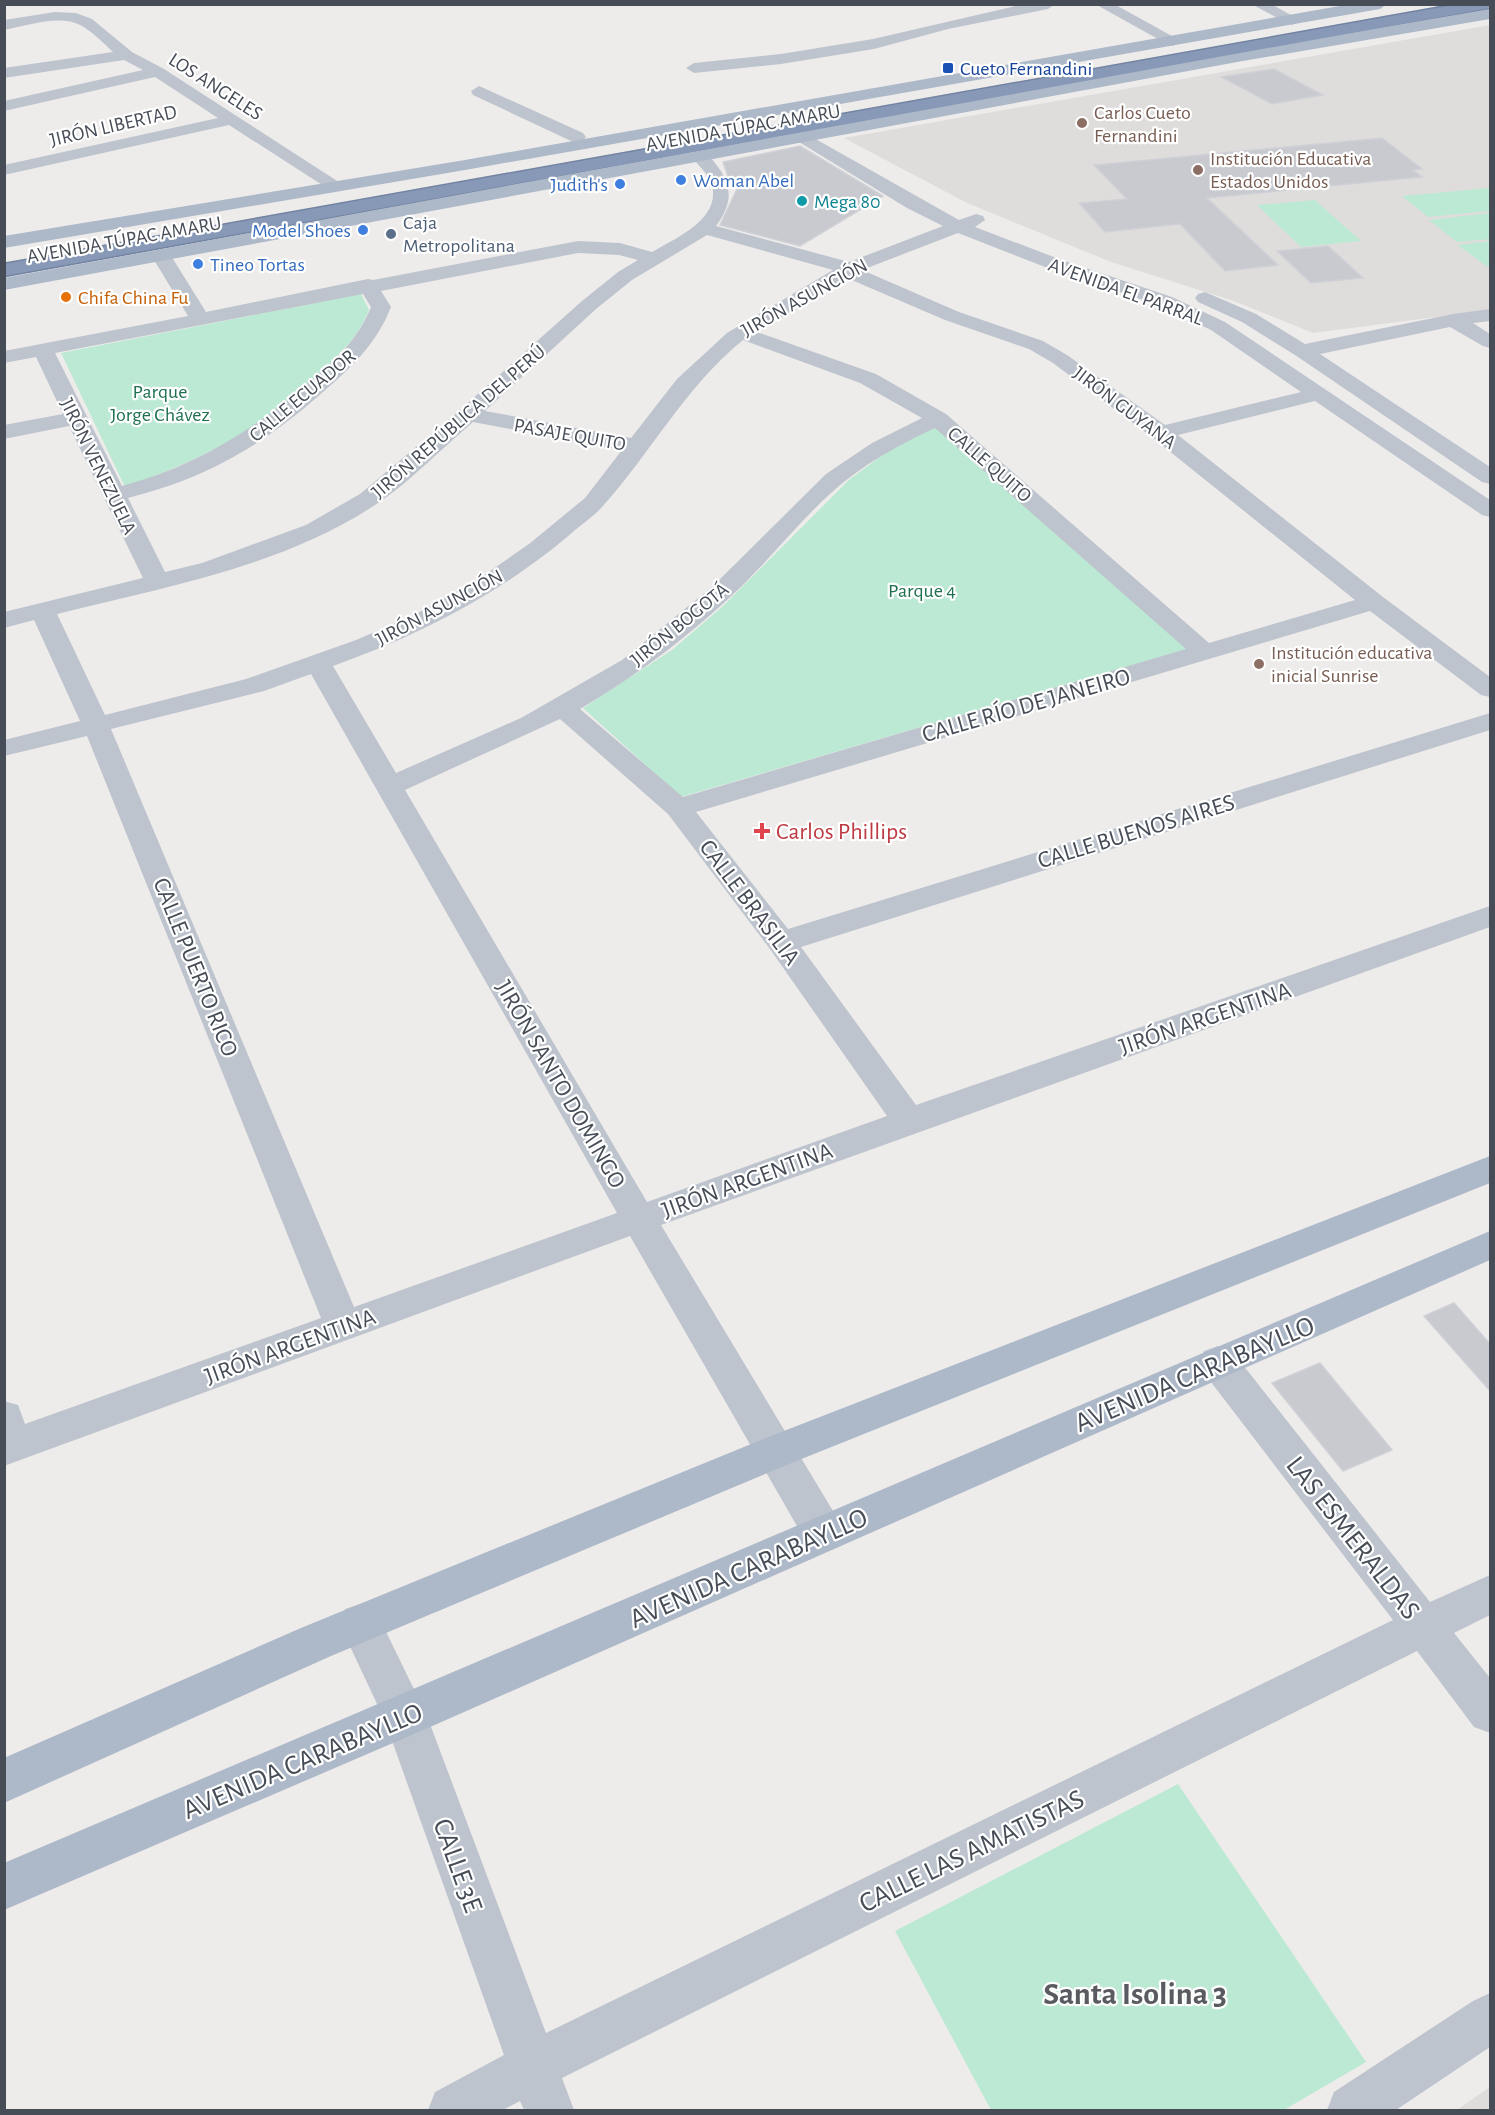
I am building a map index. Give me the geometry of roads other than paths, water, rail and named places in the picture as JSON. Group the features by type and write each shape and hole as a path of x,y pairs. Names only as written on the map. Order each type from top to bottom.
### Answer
{"highway":[{"name":"AVENIDA TÚPAC AMARU","path":"4,256 1434,4"},
{"name":"AVENIDA TÚPAC AMARU","path":"4,270 1487,4"}],"main road":[{"name":"AVENIDA TÚPAC AMARU","path":"4,242 1380,4"},
{"name":"AVENIDA TÚPAC AMARU","path":"4,284 814,137 1226,59 1491,14"},
{"path":"4,1781 360,1623 775,1452 1491,1169"},
{"name":"AVENIDA CARABAYLLO","path":"4,1887 405,1716 1491,1245"}],"street":[{"path":"694,68 834,51 1048,4"},
{"path":"1102,4 1173,41"},
{"path":"1258,4 1292,20"},
{"name":"LOS ANGELES","path":"4,24 55,17 76,18 87,22 126,55 158,72 336,186"},
{"path":"4,73 126,55"},
{"path":"4,106 158,72"},
{"path":"479,92 577,137"},
{"name":"JIRÓN LIBERTAD","path":"4,170 230,120"},
{"name":"AVENIDA EL PARRAL","path":"814,137 914,204 1193,313 1218,326 1491,510"},
{"path":"701,157 719,180 721,196 715,214 704,229"},
{"name":"AVENIDA EL PARRAL","path":"967,224 1225,306 1302,351 1491,477"},
{"name":"JIRÓN ASUNCIÓN","path":"4,748 255,685 318,663 423,620 483,587 538,549 593,503 685,384 741,333 849,268 967,224"},
{"name":"JIRÓN REPÚBLICA DEL PERÚ","path":"4,620 211,568 314,530 368,499 468,415 589,305 654,258 704,229"},
{"name":"JIRÓN GUYANA","path":"704,229 849,268 857,277 910,300 1036,345 1066,363 1161,433 1374,602 1491,689"},
{"path":"4,357 368,285 578,247 620,249 654,258"},
{"path":"160,255 200,319"},
{"name":"CALLE ECUADOR","path":"113,495 151,486 196,469 234,451 270,427 356,352 374,327 381,307 368,285"},
{"path":"1302,351 1453,320 1491,315"},
{"path":"1453,320 1491,342"},
{"name":"CALLE QUITO","path":"741,333 859,374 909,397 938,419 1205,653"},
{"name":"JIRÓN VENEZUELA","path":"43,350 157,581"},
{"path":"1161,433 1319,394"},
{"name":"PASAJE QUITO","path":"468,415 637,446"},
{"path":"4,432 75,418"},
{"name":"JIRÓN BOGOTÁ","path":"390,786 497,741 563,708 659,645 711,602 810,500 845,470 887,442 938,419"},
{"name":"CALLE RÍO DE JANEIRO","path":"678,808 1374,602"},
{"name":"CALLE PUERTO RICO","path":"43,611 96,725 343,1326"},
{"name":"JIRÓN SANTO DOMINGO","path":"318,663 639,1220 824,1533"},
{"name":"CALLE BRASILIA","path":"563,708 678,808 781,942 909,1121"},
{"name":"CALLE BUENOS AIRES","path":"781,942 1491,721"},
{"name":"JIRÓN ARGENTINA","path":"7,1437 343,1326 909,1121 1491,916"},
{"name":"LAS ESMERALDAS","path":"1218,1362 1491,1712"},
{"name":"CALLE LAS AMATISTAS","path":"453,2110 533,2066 1491,1594"},
{"name":"CALLE 3E","path":"360,1623 405,1716 549,2110"},
{"path":"1352,2110 1491,2018"}],"place":[{"name":"Cueto Fernandini","path":"948,68"},
{"name":"Carlos Cueto Fernandini","path":"1082,123"},
{"name":"Institución Educativa Estados Unidos","path":"1198,170"},
{"name":"Woman Abel","path":"681,180"},
{"name":"Judith's","path":"620,184"},
{"name":"Mega 80","path":"802,201"},
{"name":"Model Shoes","path":"363,230"},
{"name":"Caja Metropolitana","path":"391,234"},
{"name":"Tineo Tortas","path":"198,264"},
{"name":"Chifa China Fu","path":"66,297"},
{"name":"Institución educativa inicial Sunrise","path":"1259,664"},
{"name":"Carlos Phillips","path":"762,831"}],"district":[{"name":"Santa Isolina 3","path":"1135,1993"}],"park label":[{"name":"Parque Jorge Chávez","path":"160,402"},
{"name":"Parque 4","path":"922,590"}]}
